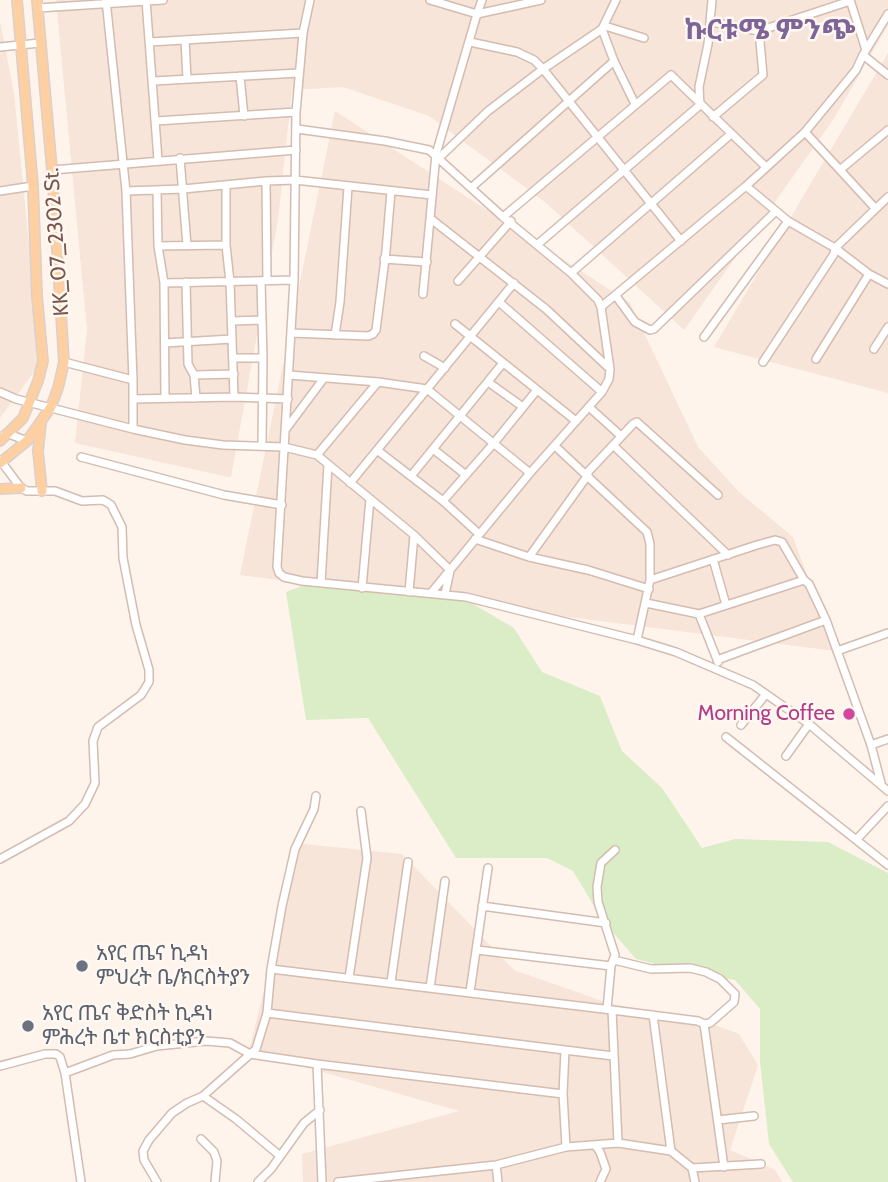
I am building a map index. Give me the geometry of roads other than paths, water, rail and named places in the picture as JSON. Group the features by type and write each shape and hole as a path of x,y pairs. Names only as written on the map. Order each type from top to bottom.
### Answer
{"main road":[{"name":"KK_07_2302 St.","path":"3,437 23,418 31,402 43,361 37,296 33,186 17,0"},
{"name":"KK_07_2302 St.","path":"1,461 27,441 51,407 64,362 52,170 37,4"},
{"path":"41,422 38,451 41,491"},
{"path":"0,489 21,488"}],"street":[{"path":"37,4 163,0"},
{"path":"310,0 303,33 296,113 294,280 277,567 279,573 284,577 321,583 466,597 637,639 676,652 753,685 809,724 888,791"},
{"path":"433,0 477,14 541,0"},
{"path":"424,294 438,156 481,0"},
{"path":"438,156 488,111 603,28 616,0"},
{"path":"700,104 699,87 711,22 712,0"},
{"path":"711,22 759,31 850,0 864,52 887,72"},
{"path":"146,1 158,160"},
{"path":"106,2 126,191 133,429"},
{"path":"601,307 746,186 806,132 856,70 888,14"},
{"path":"603,28 644,38"},
{"path":"603,28 614,61 635,104"},
{"path":"713,117 763,75 759,31"},
{"path":"150,42 303,33"},
{"path":"185,40 187,79"},
{"path":"470,42 517,52 534,60 681,241"},
{"path":"0,47 40,43"},
{"path":"471,188 614,61"},
{"path":"154,80 299,73"},
{"path":"503,216 671,75 766,167"},
{"path":"240,76 244,116"},
{"path":"538,244 700,104"},
{"path":"156,121 296,113"},
{"path":"296,129 429,149 571,273 598,300 601,307 610,369 602,392 530,473 431,593"},
{"path":"841,169 888,130"},
{"path":"806,132 875,208"},
{"path":"571,273 731,134"},
{"path":"52,170 296,150"},
{"path":"180,158 187,246"},
{"path":"126,191 295,180 432,195"},
{"path":"262,445 266,181"},
{"path":"0,191 33,186"},
{"path":"226,186 226,245 234,397"},
{"path":"746,186 788,221 835,248 869,274 888,284"},
{"path":"335,335 348,187"},
{"path":"157,191 158,246 164,283 165,398"},
{"path":"292,332 368,336 376,330 391,191"},
{"path":"763,362 834,254 835,248 888,197"},
{"path":"616,296 635,322 652,330 776,211"},
{"path":"431,219 546,309 610,369"},
{"path":"457,281 511,221"},
{"path":"704,337 788,221"},
{"path":"158,246 226,245"},
{"path":"384,259 427,262"},
{"path":"880,279 888,272"},
{"path":"816,359 869,274"},
{"path":"164,283 294,280"},
{"path":"186,282 188,363 194,375 196,398"},
{"path":"350,484 513,283"},
{"path":"499,302 602,392"},
{"path":"232,321 262,320"},
{"path":"455,324 576,421"},
{"path":"874,349 888,327"},
{"path":"165,343 232,339"},
{"path":"424,356 445,368"},
{"path":"234,358 263,358"},
{"path":"64,362 133,380"},
{"path":"411,476 503,363"},
{"path":"194,375 234,374"},
{"path":"289,375 427,389 530,473"},
{"path":"286,429 324,378"},
{"path":"317,455 378,382"},
{"path":"488,382 523,407"},
{"path":"443,501 537,390"},
{"path":"0,392 133,429 185,440 284,447 317,455 414,535 450,570"},
{"path":"133,399 288,399"},
{"path":"589,407 621,436"},
{"path":"529,557 587,475 632,424 637,422 718,495"},
{"path":"3,437 27,441"},
{"path":"613,445 728,555"},
{"path":"555,446 647,531 650,544 650,580 637,639"},
{"path":"433,449 466,475"},
{"path":"377,450 443,501 477,536 529,557 588,570 649,589"},
{"path":"81,457 224,495 282,505"},
{"path":"0,859 69,821 85,804 95,783 93,741 98,727 141,695 149,682 147,657 136,625 123,558 122,527 111,505 103,500 82,501 55,491 21,488 1,461"},
{"path":"321,583 328,465"},
{"path":"362,588 370,499"},
{"path":"409,592 414,535"},
{"path":"650,580 775,540 782,542 809,584 826,620 871,745 881,783"},
{"path":"713,559 726,605"},
{"path":"445,594 450,570"},
{"path":"646,603 699,614 804,580"},
{"path":"699,614 720,670"},
{"path":"717,660 826,620"},
{"path":"837,650 886,634 888,645"},
{"path":"741,725 766,694"},
{"path":"786,756 809,724"},
{"path":"726,737 888,865"},
{"path":"871,745 888,739"},
{"path":"157,1182 144,1160 143,1152 149,1140 172,1113 203,1096 256,1049 267,1013 271,969 295,849 314,809 316,796"},
{"path":"858,839 888,806"},
{"path":"349,978 367,858 361,811"},
{"path":"615,850 601,863 598,902 613,944 609,1009 618,1143"},
{"path":"391,982 408,862"},
{"path":"470,992 488,868"},
{"path":"430,988 445,881"},
{"path":"482,906 606,923"},
{"path":"271,969 609,1009 704,1024 710,1023 734,1002 735,994 720,979 690,968 652,969 477,950"},
{"path":"267,1013 613,1056"},
{"path":"653,1015 671,1151"},
{"path":"704,1024 724,1167"},
{"path":"65,1073 113,1055 206,1041 230,1043 250,1054 317,1064 563,1094"},
{"path":"565,1050 563,1094 566,1147"},
{"path":"0,1066 34,1056 57,1054 63,1062 81,1182"},
{"path":"317,1064 322,1182"},
{"path":"203,1096 279,1155"},
{"path":"258,1182 271,1169 304,1124 320,1110"},
{"path":"718,1120 754,1116"},
{"path":"201,1139 214,1152 217,1161 215,1182"},
{"path":"338,1182 496,1166 566,1147 618,1143 671,1151 692,1168 695,1182"},
{"path":"595,1145 606,1169 600,1182"},
{"path":"692,1168 761,1164"},
{"path":"496,1166 499,1182"}],"place":[{"name":"Morning Coffee","path":"849,714"},
{"name":"አየር ጤና ኪዳነ ምህረት ቤ/ክርስትያን","path":"82,966"},
{"name":"አየር ጤና ቅድስት ኪዳነ ምሕረት ቤተ ክርስቲያን","path":"28,1026"}],"district":[{"name":"ኩርቱሜ ምንጭ","path":"770,31"}]}
